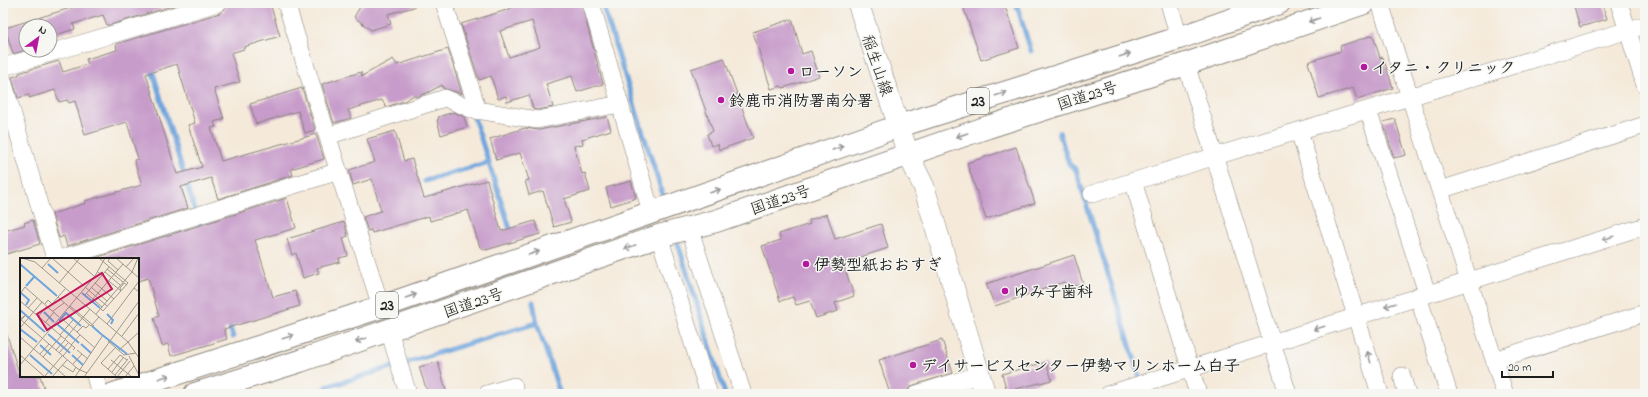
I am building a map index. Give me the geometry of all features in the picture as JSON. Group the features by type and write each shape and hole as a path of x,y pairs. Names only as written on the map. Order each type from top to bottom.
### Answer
{"highway":[{"name":"国道23号","path":"114,394 381,307 899,126 1179,38 1279,3"},
{"name":"国道23号","path":"196,394 389,330 689,227 716,221 988,127 1186,64 1364,3"}],"main road":[{"name":"稲生山線","path":"858,3 908,154 924,187 982,384"}],"street":[{"path":"3,67 217,3"},
{"path":"286,3 381,307"},
{"path":"444,3 478,111"},
{"path":"591,3 620,104 654,211"},
{"path":"1169,3 1179,38"},
{"path":"1380,3 1440,190 1467,281 1505,394"},
{"path":"1620,3 1645,85"},
{"path":"1092,194 1645,25"},
{"path":"1186,64 1288,394"},
{"path":"3,81 55,258"},
{"path":"328,136 445,98 478,111 538,120 620,104"},
{"path":"1368,110 1423,295 1449,394"},
{"path":"1440,190 1645,125"},
{"path":"1299,131 1380,394"},
{"path":"62,258 339,172"},
{"path":"1133,181 1198,394"},
{"path":"1109,394 1645,226"},
{"path":"689,227 743,394"},
{"path":"663,236 709,394"},
{"path":"1494,360 1645,313"},
{"path":"389,330 408,394"},
{"path":"1402,376 1407,394"},
{"path":"95,377 100,394"},
{"path":"917,394 982,384"},
{"path":"487,394 514,386"}],"building":[{"path":"87,3 182,3 110,25 107,25 103,15 73,24 75,29 58,34 58,18 38,18"},
{"path":"227,3 270,3 280,36 244,47 244,49 231,53 240,82 214,89 224,119 214,122 216,127 211,128 221,161 316,134 324,159 291,169 293,175 218,199 211,178 181,187 188,208 67,246 64,236 59,238 52,214 86,203 85,201 142,185 134,160 138,159 127,122 85,135 75,101 69,103 67,100 59,102 55,90 29,98 29,95 18,98 12,77 19,75 19,73 59,61 63,72 88,64 86,59 117,50 116,44 220,13 224,10","holes":["177,64 195,123 188,125 202,167 177,174 146,74"]},
{"path":"366,3 414,3 414,7 388,14 391,24 371,30 354,17 360,7"},
{"path":"515,3 581,3 603,84 577,92 572,76 546,84 553,107 537,110 533,109 529,95 507,102 506,96 498,99 491,76 479,80 461,24 516,6","holes":["532,21 540,47 509,57 500,31"]},
{"path":"962,3 1004,3 1019,48 981,60"},
{"path":"1573,3 1602,3 1607,19 1580,27"},
{"path":"792,19 802,54 811,51 819,76 783,88 781,86 771,89 753,32"},
{"path":"18,24 18,52 13,54 5,28"},
{"name":"イタニ・クリニック","path":"1373,35 1380,58 1383,57 1393,88 1357,99 1353,88 1319,98 1308,62 1341,51 1340,46"},
{"path":"448,49 462,94 443,88 442,85 427,93 416,97 414,95 404,101 386,107 382,100 348,110 351,118 334,123 322,84 361,72 362,76 393,59 397,65"},
{"name":"鈴鹿市消防署南分署","path":"724,58 753,138 719,150 718,144 711,146 707,134 713,131 691,69"},
{"path":"302,88 315,130 305,133 298,111 256,124 250,104"},
{"path":"454,112 464,117 467,127 441,135 437,120 439,119 438,117"},
{"path":"607,117 611,130 582,139 583,144 574,146 582,174 585,173 590,191 564,199 571,222 554,227 543,191 529,195 525,181 529,180 520,153 496,160 490,139 525,128 539,130"},
{"path":"1395,119 1406,155 1394,158 1383,122"},
{"path":"395,131 404,161 412,159 424,198 487,180 501,231 535,221 540,234 486,250 480,247 468,210 430,221 429,216 372,233 371,230 368,231 363,217 381,211 372,179 353,185 349,170 375,162 367,139"},
{"path":"1016,147 1035,203 986,219 967,163"},
{"path":"631,181 636,198 611,206 606,188"},
{"path":"287,198 296,228 255,240 273,297 295,291 300,306 224,329 227,339 171,356 168,344 162,346 154,318 159,316 148,278 139,281 139,258 95,258"},
{"name":"伊勢型紙おおすぎ","path":"827,214 835,239 881,224 888,248 843,263 854,296 835,303 838,311 816,318 810,301 796,305 793,297 780,301 762,246 781,240 779,234 810,224 809,220"},
{"path":"33,220 40,244 3,255 3,231 25,225 24,223"},
{"path":"344,222 348,236 343,238 348,256 339,258 340,262 317,268 319,273 303,278 296,253 292,255 287,239"},
{"path":"1074,255 1083,284 1066,288 1064,282 995,306 986,284"},
{"path":"6,332 20,377 40,377 46,394 3,394 3,333"},
{"name":"デイサービスセンター伊勢マリンホーム白子","path":"942,340 953,373 914,385 909,388 907,394 890,394 879,360"},
{"path":"438,362 447,394 428,394 419,367"},
{"path":"1046,362 1052,380 1007,391 1002,374"}],"waterway":[{"path":"602,3 665,202"},
{"path":"1016,3 1031,51"},
{"path":"151,66 201,231"},
{"path":"473,114 512,235"},
{"path":"1059,132 1069,164 1076,170 1145,394"},
{"path":"425,181 489,162"},
{"path":"676,237 725,394"},
{"path":"533,302 537,323"},
{"path":"228,321 233,337"},
{"path":"326,387 537,323 560,394"}],"place":[{"name":"イタニ・クリニック","path":"1364,67"},
{"name":"ローソン","path":"791,71"},
{"name":"鈴鹿市消防署南分署","path":"721,100"},
{"name":"伊勢型紙おおすぎ","path":"806,264"},
{"name":"ゆみ子歯科","path":"1005,291"},
{"name":"デイサービスセンター伊勢マリンホーム白子","path":"913,365"}]}
